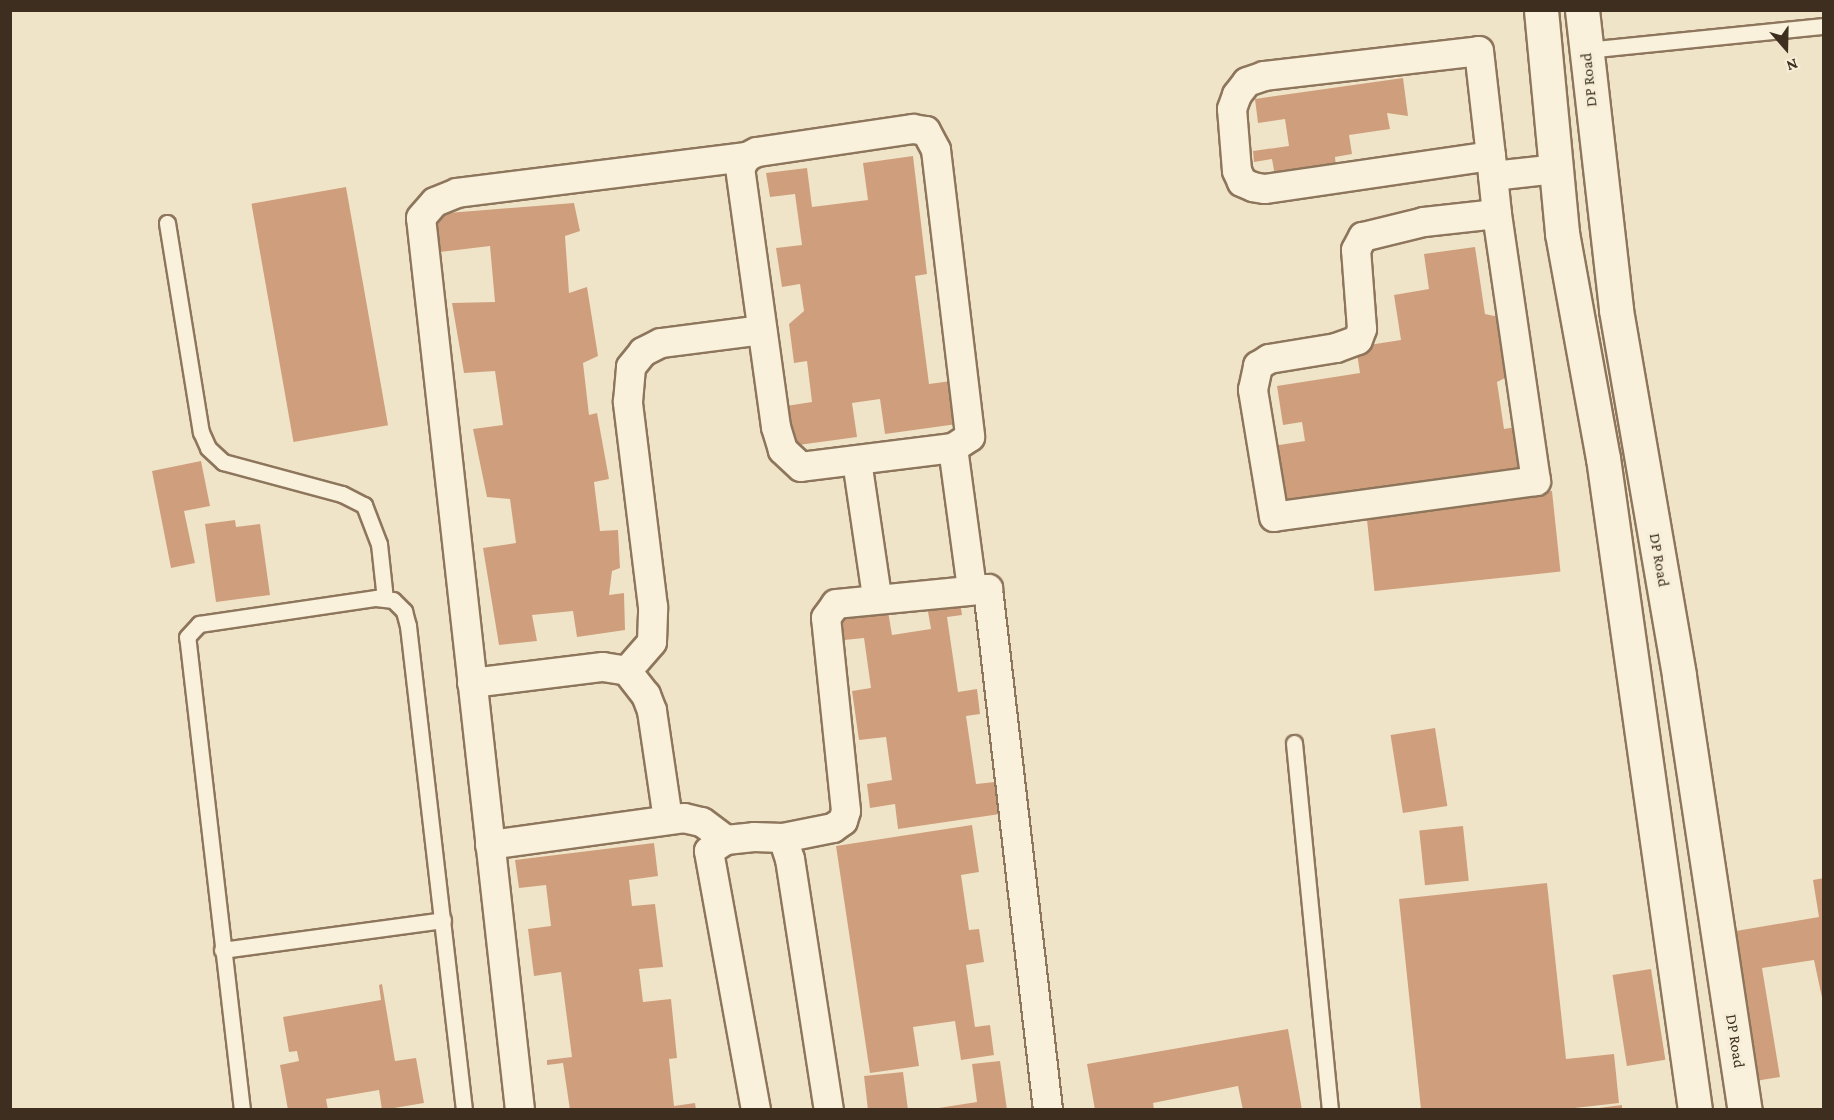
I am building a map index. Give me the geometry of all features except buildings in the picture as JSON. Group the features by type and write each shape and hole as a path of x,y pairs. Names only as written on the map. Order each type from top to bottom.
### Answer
{"street":[{"path":"1541,10 1562,233 1593,411 1695,1110"},
{"name":"DP Road","path":"1582,10 1614,299 1679,676 1744,1110"},
{"path":"1497,214 1424,222 1363,237 1356,250 1362,329 1358,340 1336,348 1269,359 1257,366 1253,390 1274,517 1536,481 1497,214 1492,166 1479,51 1264,76 1247,82 1232,109 1237,171 1242,182 1264,189 1492,166 1556,169"},
{"path":"520,1110 421,218 435,202 457,193 747,157 757,152 913,129 926,131 936,150 971,427 970,437 953,448 801,467 783,450 776,428 741,192 740,168 747,157"},
{"path":"627,670 652,642 653,607 628,402 631,367 643,352 661,343 762,330"},
{"path":"1593,411 1632,405"},
{"path":"953,448 972,589"},
{"path":"857,461 877,597"},
{"path":"756,1110 709,851 726,840 783,838 833,828 843,821 846,811 826,618 836,604 877,597 988,589 1048,1110"},
{"path":"472,683 603,667 627,670 646,695 652,711 668,820"},
{"path":"490,845 684,818 702,822 726,840"},
{"path":"783,838 829,1110"}],"lane":[{"path":"1586,50 1824,26"},
{"path":"167,223 201,432 208,448 223,462 342,494 364,506 380,544 385,599"},
{"path":"242,1110 187,637 199,624 385,599 393,600 404,611 408,626 464,1110"},
{"path":"1294,743 1330,1110"},
{"path":"222,950 443,920"}]}
